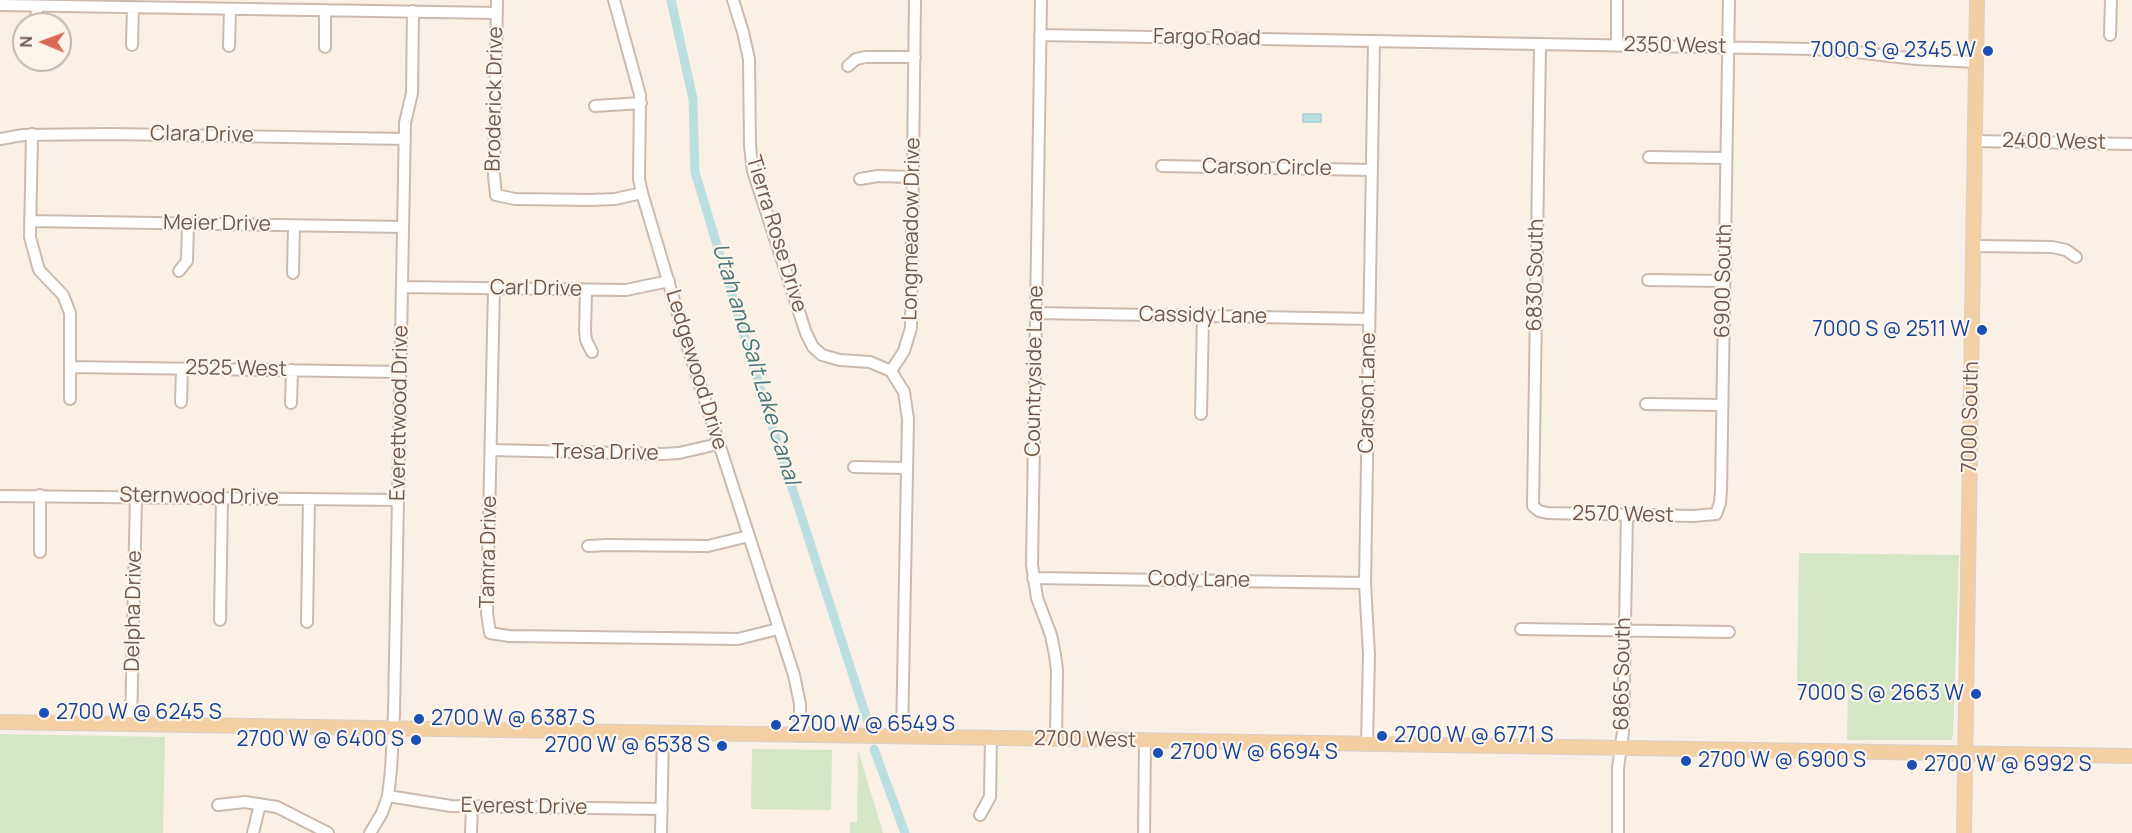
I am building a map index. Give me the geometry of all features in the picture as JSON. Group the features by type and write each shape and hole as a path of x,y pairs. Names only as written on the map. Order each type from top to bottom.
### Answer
{"main road":[{"name":"7000 South","path":"1964,833 1977,0"},
{"name":"2700 West","path":"0,722 2132,756"}],"street":[{"name":"Broderick Drive","path":"497,0 494,175 496,195 515,198 591,200 615,199 642,193"},
{"name":"Ledgewood Drive","path":"614,0 639,86 641,103 639,172 642,193 718,444 799,693 800,736"},
{"name":"Tierra Rose Drive","path":"733,0 748,58 750,146 753,171 806,333 813,347 822,355 840,360 870,362 891,371"},
{"name":"Longmeadow Drive","path":"891,371 904,351 911,328 915,0"},
{"name":"Countryside Lane","path":"1041,0 1033,578 1055,655 1057,670 1056,739"},
{"path":"1617,0 1617,45"},
{"name":"6900 South","path":"1716,514 1721,491 1729,0"},
{"path":"2110,0 2110,35"},
{"path":"0,5 496,13"},
{"path":"37,6 37,12"},
{"path":"132,7 132,45"},
{"path":"229,46 230,9"},
{"path":"325,10 325,47"},
{"name":"Everettwood Drive","path":"370,833 382,813 388,796 393,729 405,123 411,98 413,11"},
{"name":"Fargo Road","path":"1040,35 1374,41"},
{"name":"2350 West","path":"1374,41 1835,50 1916,59 1977,62"},
{"name":"Carson Lane","path":"1367,744 1369,654 1365,583 1374,41"},
{"name":"6830 South","path":"1533,506 1540,44"},
{"path":"848,66 856,59 866,57 915,57"},
{"path":"595,106 641,103"},
{"path":"32,134 30,237 39,270 63,295 70,313 70,399"},
{"name":"Clara Drive","path":"0,139 32,134 405,139"},
{"name":"2400 West","path":"1975,141 2132,144"},
{"path":"1649,157 1726,158"},
{"name":"Carson Circle","path":"1162,166 1372,170"},
{"path":"860,179 878,176 913,177"},
{"name":"Meier Drive","path":"30,221 403,227"},
{"path":"179,271 187,261 188,224"},
{"path":"294,226 294,273"},
{"path":"1974,246 2052,247 2066,250 2076,257"},
{"path":"1648,280 1724,281"},
{"name":"Carl Drive","path":"402,287 626,290 669,281"},
{"name":"Tamra Drive","path":"494,288 488,614 490,633 509,636 738,639 778,629"},
{"path":"586,290 585,331 588,346 592,352"},
{"name":"Cassidy Lane","path":"1036,313 1369,319"},
{"path":"1201,414 1203,316"},
{"name":"2525 West","path":"71,367 400,372"},
{"path":"181,402 182,369"},
{"path":"291,403 292,370"},
{"path":"891,371 898,380 907,405 902,737"},
{"path":"1646,404 1722,405"},
{"name":"Tresa Drive","path":"491,450 662,454 679,453 718,444"},
{"path":"854,467 907,468"},
{"path":"40,495 40,552"},
{"name":"Sternwood Drive","path":"0,496 398,501"},
{"name":"Delpha Drive","path":"131,725 136,496"},
{"path":"220,620 222,498"},
{"path":"307,622 309,499"},
{"name":"2570 West","path":"1533,506 1547,513 1706,516 1716,514"},
{"name":"6865 South","path":"1618,833 1618,768 1623,732 1627,515"},
{"path":"588,546 708,546 749,536"},
{"name":"Cody Lane","path":"1033,578 1365,583"},
{"path":"1521,629 1729,632"},
{"path":"662,833 663,734"},
{"path":"980,815 990,797 991,738"},
{"path":"1144,833 1145,741"},
{"name":"Everest Drive","path":"388,796 430,804 472,806 662,809"},
{"path":"218,805 239,802 278,807 328,833"},
{"path":"253,833 260,804"},
{"path":"471,833 472,806"}],"green space":[{"path":"1799,553 1959,555 1951,740 1847,740 1848,692 1797,690"},
{"path":"0,734 165,737 163,833 0,833"},
{"path":"752,749 832,750 831,810 751,809"},
{"path":"858,750 883,833 850,833 850,822 857,822"}],"water":[{"path":"1303,114 1321,114 1321,122 1303,122"}],"waterway":[{"name":"Utah and Salt Lake Canal","path":"671,0 693,99 695,172 764,401 868,722"},
{"name":"Utah and Salt Lake Canal","path":"874,749 905,833"}],"place":[{"name":"7000 S @ 2345 W","path":"1988,51"},
{"name":"7000 S @ 2511 W","path":"1982,330"},
{"name":"7000 S @ 2663 W","path":"1976,694"},
{"name":"2700 W @ 6245 S","path":"44,713"},
{"name":"2700 W @ 6387 S","path":"419,719"},
{"name":"2700 W @ 6549 S","path":"776,725"},
{"name":"2700 W @ 6771 S","path":"1382,736"},
{"name":"2700 W @ 6400 S","path":"416,740"},
{"name":"2700 W @ 6538 S","path":"722,746"},
{"name":"2700 W @ 6694 S","path":"1158,753"},
{"name":"2700 W @ 6900 S","path":"1686,761"},
{"name":"2700 W @ 6992 S","path":"1912,765"}]}
